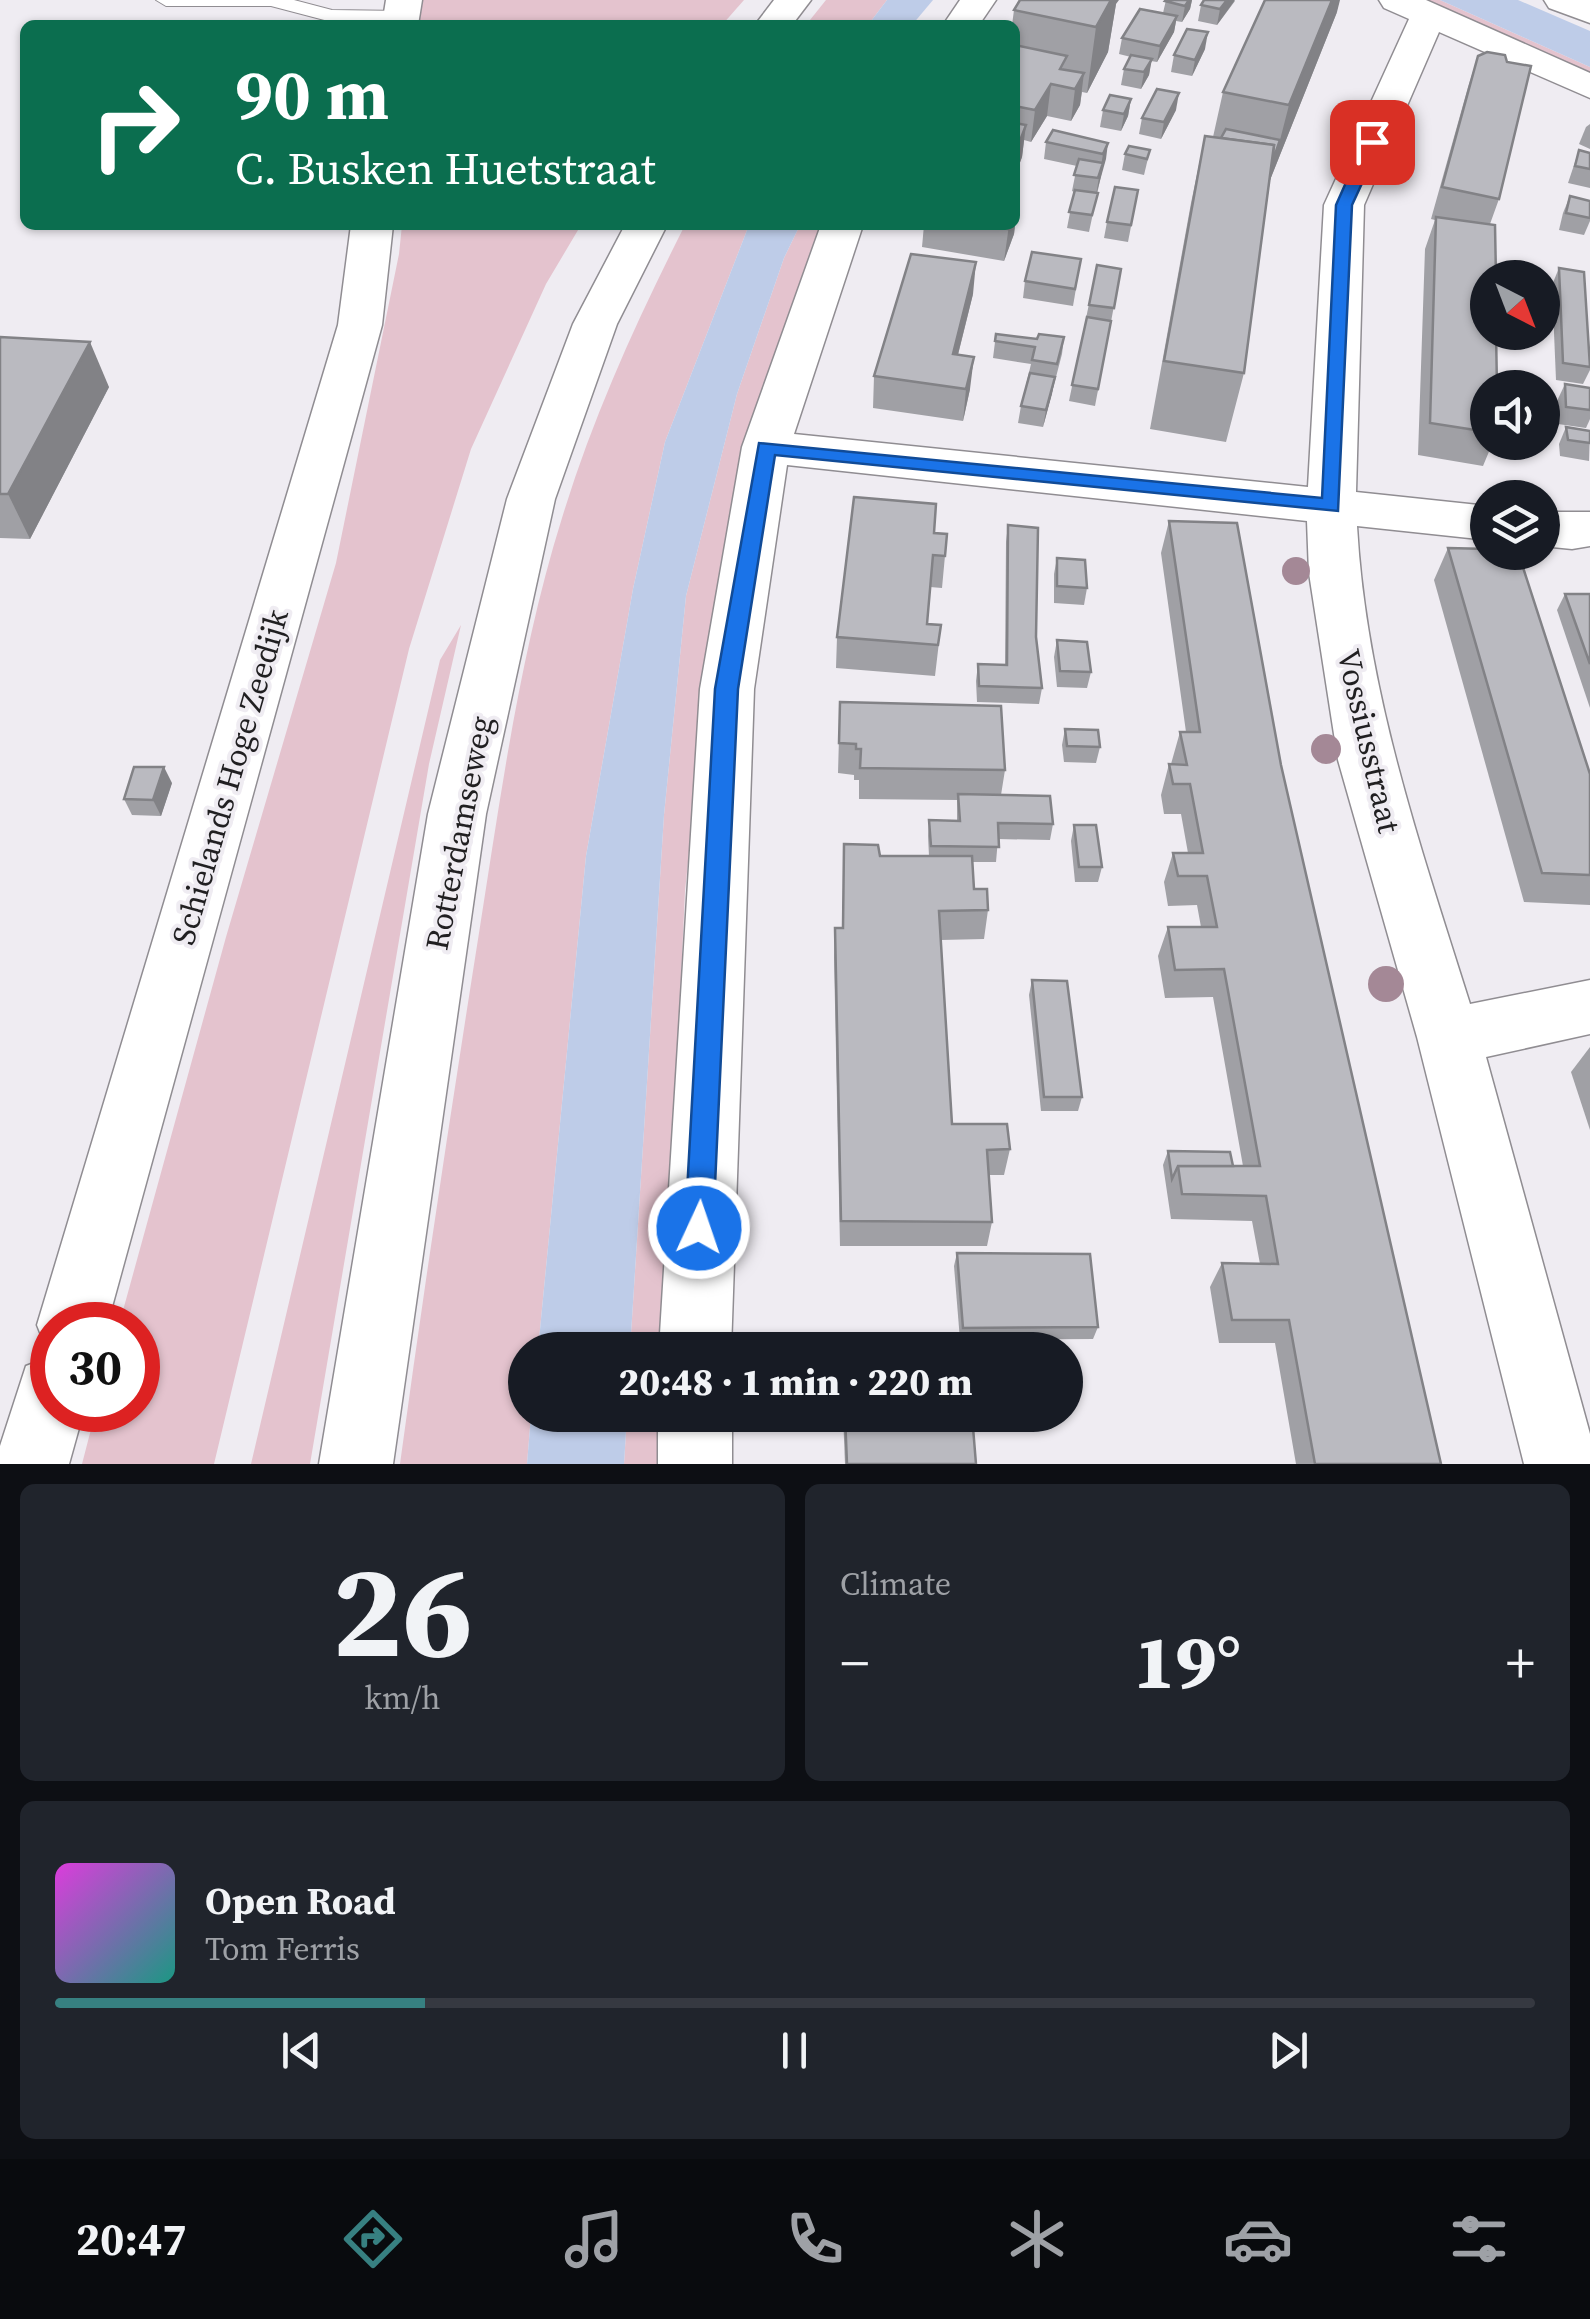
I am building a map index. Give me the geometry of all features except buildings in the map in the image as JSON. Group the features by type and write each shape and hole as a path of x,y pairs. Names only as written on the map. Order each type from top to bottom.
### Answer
{"street":[{"path":"777,20 793,0"},
{"path":"1562,0 1590,12"},
{"path":"1414,7 1590,87"},
{"name":"Vossiusstraat","path":"1414,7 1344,205 1331,506 1334,573 1366,760 1450,1037 1561,1464"},
{"name":"Schielands Hoge Zeedijk","path":"79,1302 360,325 371,230"},
{"name":"Rotterdamseweg","path":"356,1464 457,814 531,499 595,324 643,230"},
{"path":"697,1332 726,689 766,447 840,230"},
{"path":"766,447 1470,521"},
{"path":"1560,529 1590,529"},
{"path":"1450,1037 1590,1007"},
{"path":"32,1464 41,1432"},
{"path":"696,1432 696,1464"}],"lane":[{"path":"166,0 271,0 324,20"},
{"path":"338,20 402,14"}],"shaded area":[{"path":"423,0 744,0 726,20 420,20"},
{"path":"826,0 887,0 872,20 810,20"},
{"path":"1415,0 1440,0 1590,67 1590,78"},
{"path":"401,230 578,230 546,284 471,449 409,649 214,1464 82,1464 90,1432 160,1432 160,1302 125,1302 226,937 336,563"},
{"path":"683,230 747,230 665,442 633,589 586,856 540,1332 508,1332 508,1432 530,1432 527,1464 400,1464 513,724 547,569 602,406"},
{"path":"798,230 822,230 793,301 745,445 715,599 685,891 665,1332 631,1332 664,815 686,596 737,394 784,258"},
{"path":"461,625 429,764 310,1464 251,1464 440,660"},
{"path":"626,1432 660,1432 659,1464 624,1464"}],"water":[{"path":"887,0 933,0 916,20 872,20"},
{"path":"1440,0 1518,0 1590,31 1590,67"},
{"path":"747,230 798,230 784,258 737,394 686,596 664,815 631,1332 540,1332 586,856 633,589 665,442"},
{"path":"530,1432 626,1432 624,1464 527,1464"}],"route":[{"path":"699,1228 726,689 766,447 1331,506 1344,205 1372,142"}]}
